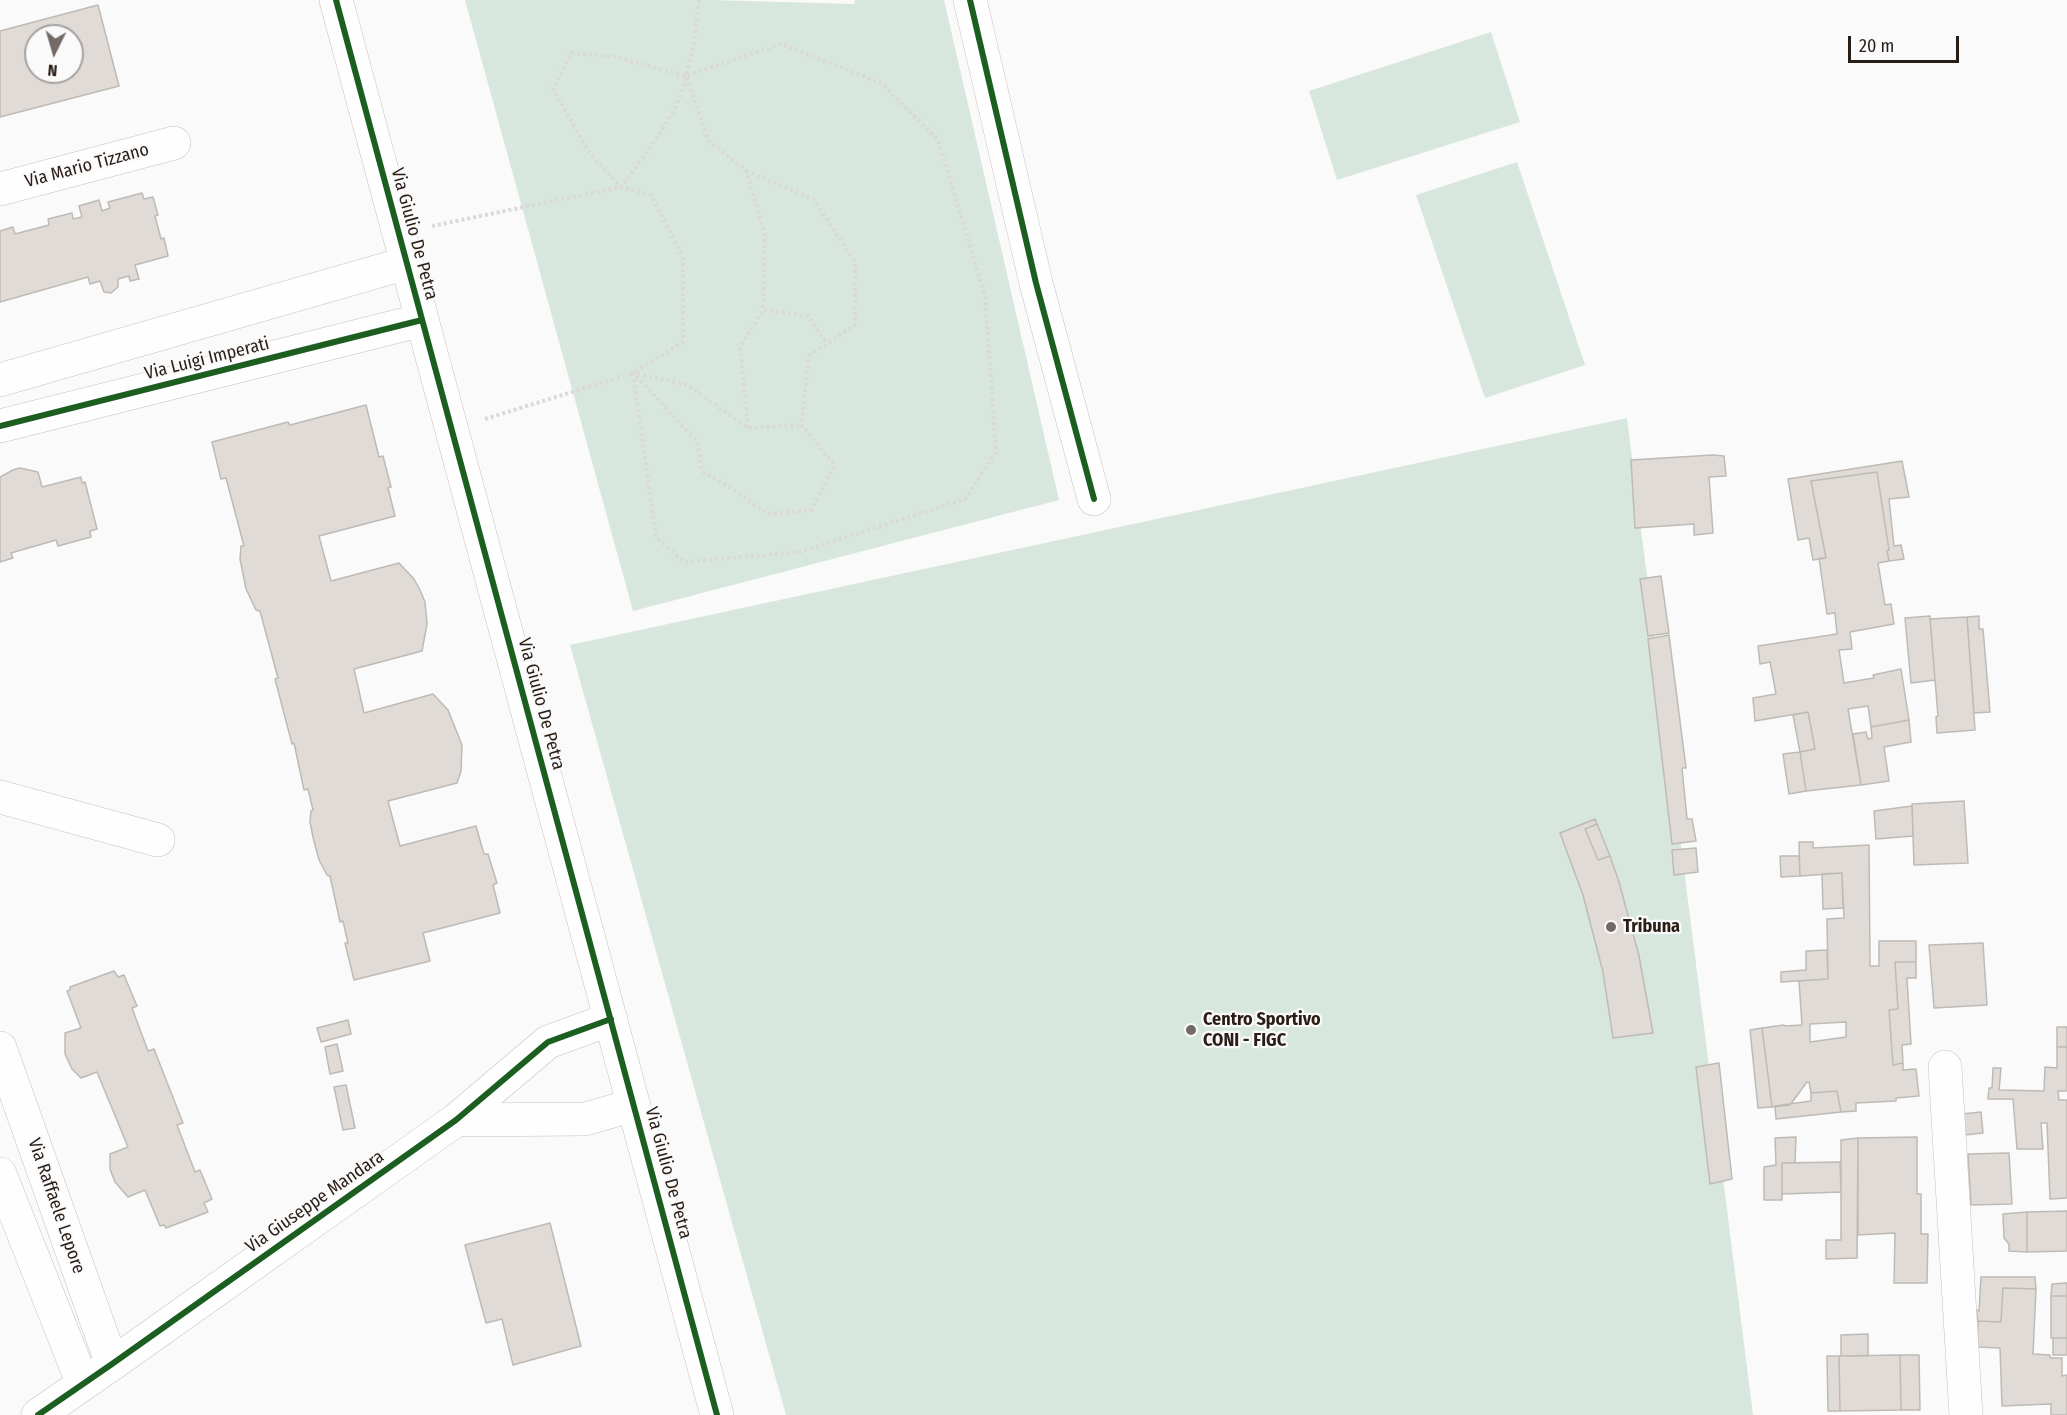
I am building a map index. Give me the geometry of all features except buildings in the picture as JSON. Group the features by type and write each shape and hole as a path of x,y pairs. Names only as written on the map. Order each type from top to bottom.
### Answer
{"street":[{"name":"Via Giulio De Petra","path":"336,0 717,1415"},
{"path":"970,0 1036,283 1094,499"},
{"name":"Via Mario Tizzano","path":"0,189 174,143"},
{"name":"Via Luigi Imperati","path":"0,380 403,248"},
{"name":"Via Luigi Imperati","path":"0,426 422,320"},
{"path":"0,797 158,840"},
{"name":"Via Giuseppe Mandara","path":"38,1415 456,1120 548,1042 611,1019"},
{"name":"Via Raffaele Lepore","path":"0,1048 112,1364"},
{"path":"1946,1066 1966,1415"},
{"path":"456,1120 585,1119 634,1105"},
{"name":"Via Raffaele Lepore","path":"0,1174 83,1384"}],"path":[{"path":"621,188 655,141 682,93 694,42 699,0"},
{"path":"621,188 590,152 553,89 571,53 615,57 686,76 781,44 881,83 938,140 985,296 996,452 964,499 800,552 684,562 656,537 633,373"},
{"path":"633,373 697,441 702,471 733,489 768,514 811,510 835,465 801,425 809,356 855,325 855,262 813,199 746,171 708,140 686,76"},
{"path":"746,171 765,235 763,310 740,347 748,428"},
{"path":"403,248 621,188 651,195 683,257 683,342 633,373 451,429"},
{"path":"763,310 808,316 827,344"},
{"path":"633,373 687,385 748,428 801,425"}],"shaded area":[{"path":"465,0 713,0 854,4 855,0 944,0 1059,500 633,611"},
{"path":"1491,32 1520,122 1337,180 1309,91"},
{"path":"1517,162 1585,365 1485,398 1416,195"},
{"name":"Centro Sportivo CONI - FIGC","path":"1627,418 1753,1415 786,1415 570,645"}],"cycle path":[{"path":"336,0 717,1415"},
{"path":"970,0 1036,283 1094,499"},
{"path":"0,426 422,320"},
{"path":"38,1415 456,1120 548,1042 611,1019"}],"place":[{"name":"Tribuna","path":"1611,927"},
{"name":"Centro Sportivo CONI - FIGC","path":"1191,1030"}]}
